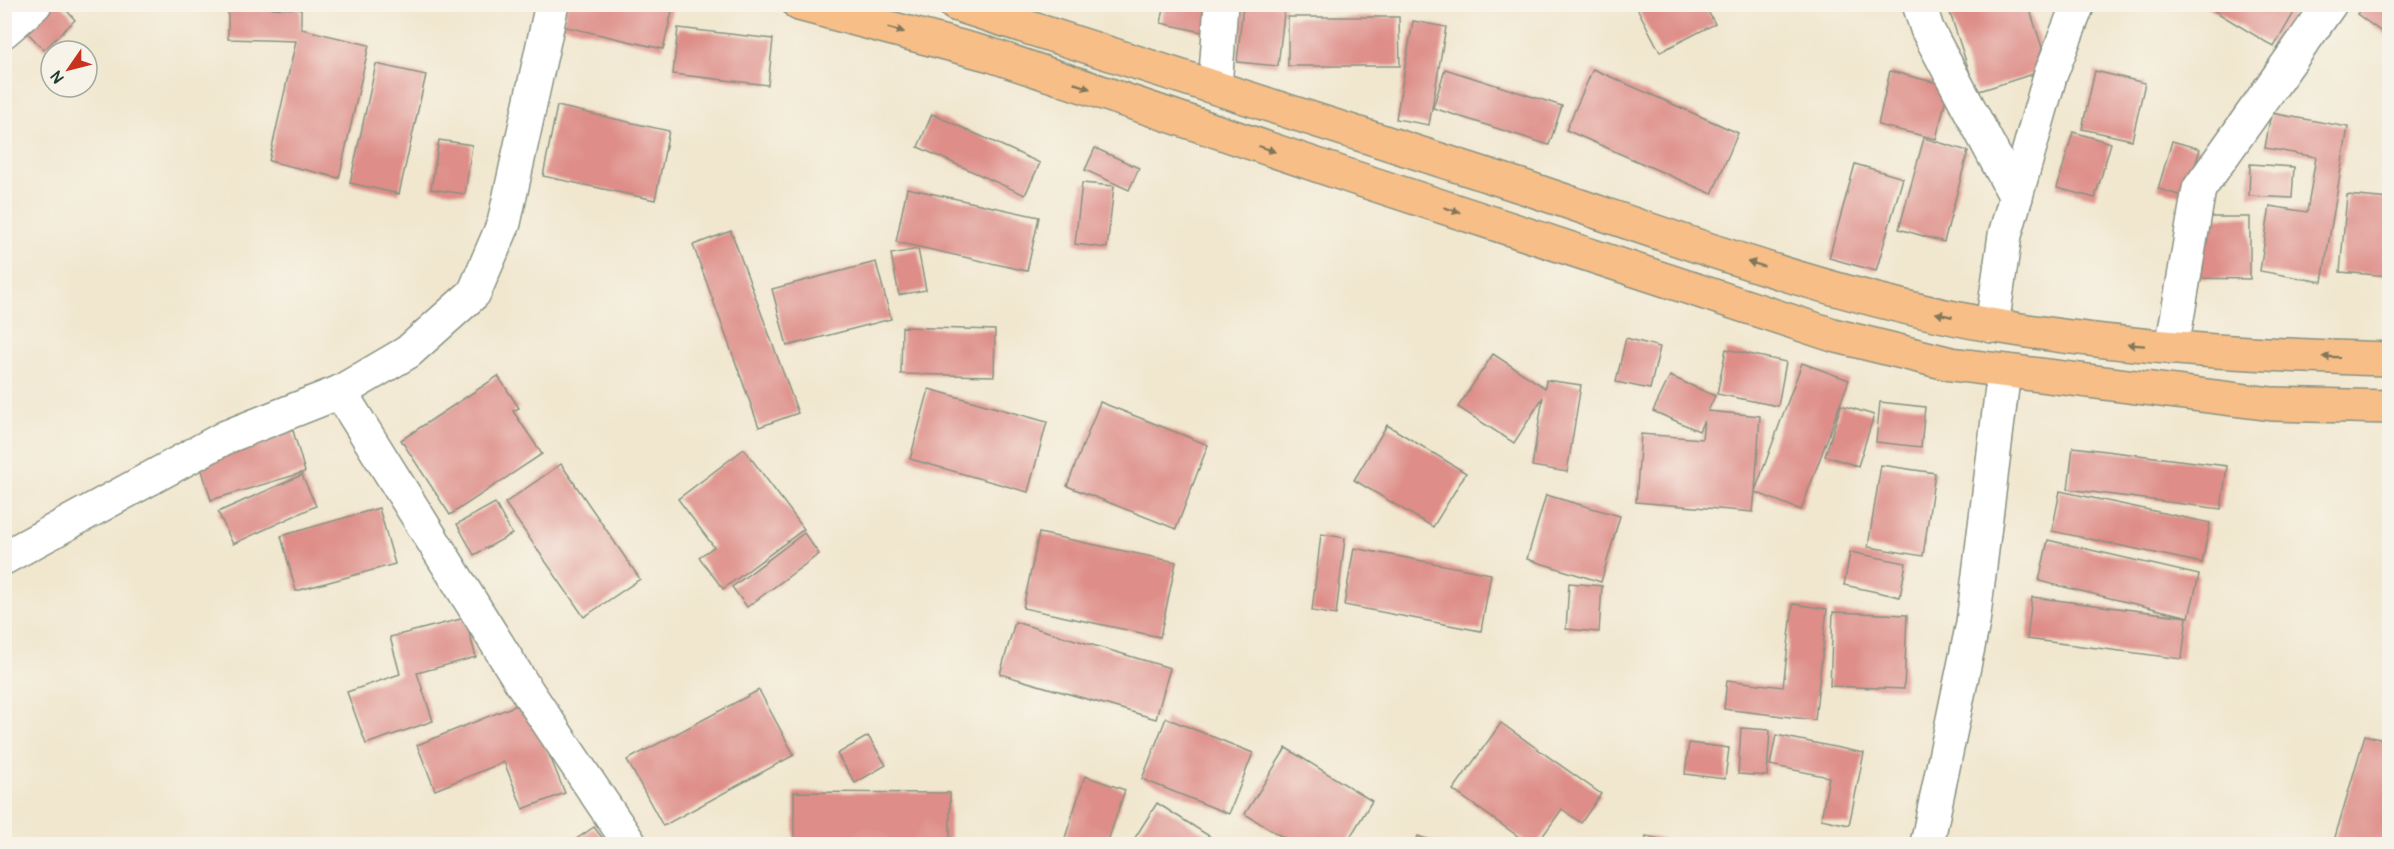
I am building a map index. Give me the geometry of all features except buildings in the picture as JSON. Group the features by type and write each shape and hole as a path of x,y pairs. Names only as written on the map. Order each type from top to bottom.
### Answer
{"main road":[{"path":"799,4 991,55 1352,177 1833,335 1951,364 2004,371 2272,404 2390,407"},
{"path":"956,4 1674,239 1854,294 1992,326 2106,343 2261,356 2390,359"}],"street":[{"path":"4,31 35,4"},
{"path":"4,558 226,436 340,392 408,352 474,293 504,224 552,4"},
{"path":"1215,87 1221,4"},
{"path":"1919,4 1927,29 2016,197"},
{"path":"1992,326 2005,235 2050,76 2078,4"},
{"path":"2172,348 2199,189 2330,4"},
{"path":"1927,844 1973,623 2004,371"},
{"path":"340,392 521,682 630,844"}]}
